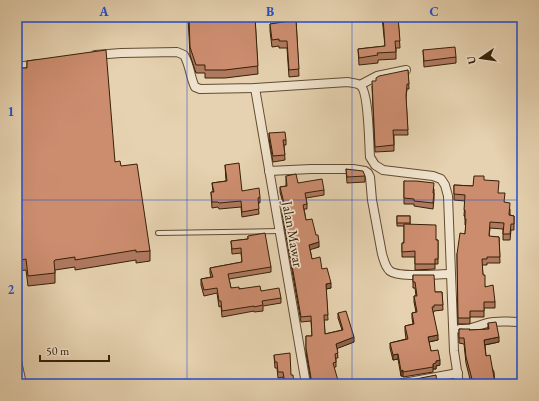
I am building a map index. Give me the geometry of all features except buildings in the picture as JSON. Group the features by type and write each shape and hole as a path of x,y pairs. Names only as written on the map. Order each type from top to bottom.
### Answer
{"street":[{"path":"84,57 121,52 177,52 184,55 188,62 192,82 195,88 200,89 255,88 348,82 360,85 377,76 406,70"},
{"path":"17,67 46,63"},
{"path":"360,85 363,89 366,100 370,157 375,165 383,170 433,176 441,179 445,185 448,196 454,351 459,384"},
{"name":"Jalan Mawar","path":"255,88 306,384"},
{"path":"269,171 353,169 365,171 370,177 372,200 382,254 384,262 389,270 398,275 450,274"},
{"path":"454,329 472,329 488,323 497,322 522,322"},
{"path":"17,361 22,384"},
{"path":"398,384 458,373"}],"lane":[{"path":"158,233 279,231"}]}
